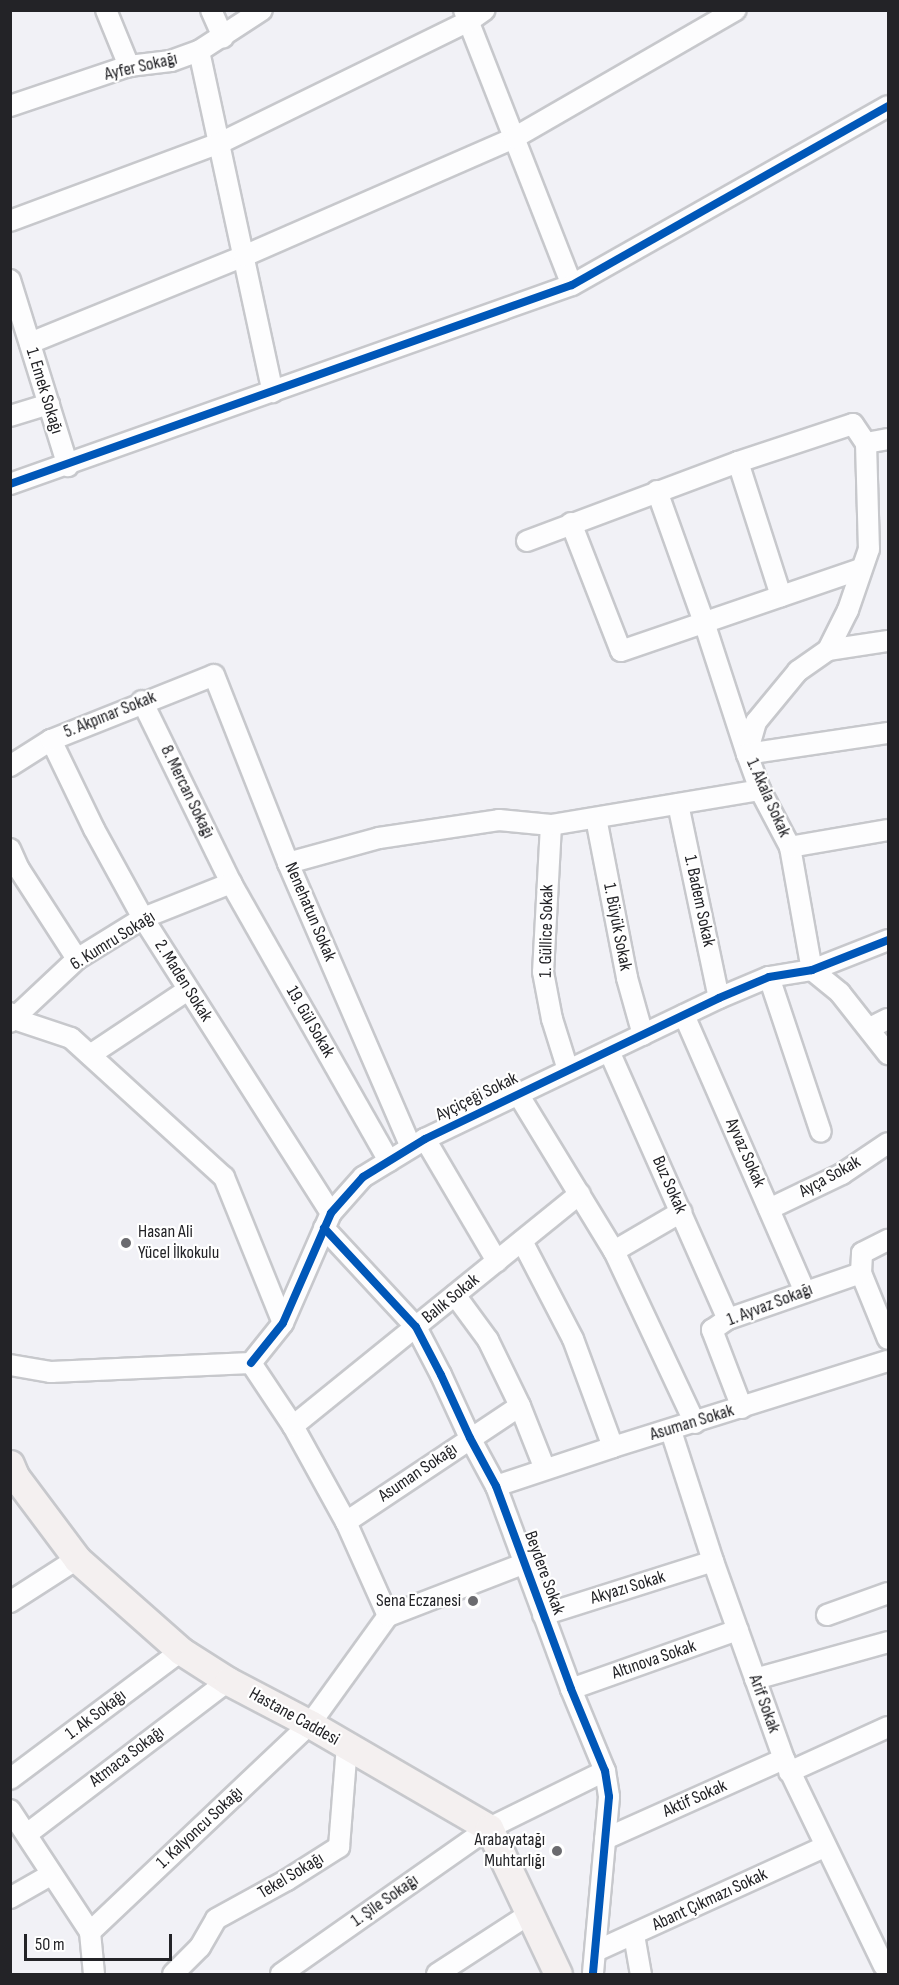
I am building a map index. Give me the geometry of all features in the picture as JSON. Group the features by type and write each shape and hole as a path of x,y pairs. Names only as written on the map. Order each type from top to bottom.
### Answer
{"main road":[{"name":"Hastane Caddesi","path":"12,1473 77,1559 181,1651 228,1681 310,1724 489,1828"},
{"path":"489,1828 528,1915 558,1974"}],"street":[{"path":"106,10 129,66"},
{"path":"211,10 223,37"},
{"name":"Ayfer Sokağı","path":"10,105 129,66 171,61 200,51 262,10"},
{"path":"30,343 244,256 514,138 736,10"},
{"path":"10,221 220,143 473,14 514,138 572,285"},
{"path":"200,51 273,392"},
{"path":"10,484 68,466 572,285 888,106"},
{"name":"1. Emek Sokağı","path":"10,280 68,466"},
{"path":"10,416 49,404"},
{"path":"527,541 657,491 853,424 866,442 888,439"},
{"name":"1. Akala Sokak","path":"812,970 790,847 760,790 747,754 756,722 779,691 798,670 828,650 848,610 861,569 879,547 866,442"},
{"path":"738,462 781,596"},
{"path":"657,491 704,622 747,754 888,733"},
{"path":"571,523 621,651 861,569"},
{"path":"828,650 888,641"},
{"name":"5. Akpınar Sokak","path":"10,766 51,740 142,701 214,675"},
{"name":"Nenehatun Sokak","path":"214,675 288,863 418,1143 497,1261"},
{"name":"8. Mercan Sokağı","path":"142,701 231,883"},
{"name":"2. Maden Sokak","path":"51,740 94,828 143,918 327,1220"},
{"path":"288,863 390,836 499,820 551,825 760,790"},
{"name":"1. Badem Sokak","path":"678,804 719,998"},
{"name":"1. Büyük Sokak","path":"596,818 627,978 643,1035"},
{"name":"1. Güllice Sokak","path":"551,825 543,972 552,1019 568,1070"},
{"path":"790,847 888,830"},
{"path":"10,849 19,869 77,959"},
{"name":"6. Kumru Sokağı","path":"12,1018 77,959 143,918 231,883"},
{"name":"19. Gül Sokak","path":"231,883 389,1161"},
{"name":"Ayçiçeği Sokak","path":"251,1363 283,1323 327,1220 363,1177 418,1143 719,998 768,977 812,970 888,940"},
{"path":"812,970 840,993 870,1028 888,1054"},
{"path":"768,977 821,1132"},
{"path":"90,1055 188,990"},
{"name":"Ayvaz Sokak","path":"684,1015 805,1292"},
{"path":"12,1018 71,1038 224,1177 283,1323"},
{"path":"870,1028 888,1019"},
{"name":"Buz Sokak","path":"609,1051 728,1319"},
{"path":"518,1094 614,1251 695,1423"},
{"name":"Ayça Sokak","path":"769,1209 842,1174 888,1143"},
{"name":"Balık Sokak","path":"293,1426 580,1194"},
{"path":"614,1251 681,1212"},
{"name":"Beydere Sokak","path":"327,1220 416,1328 496,1486 571,1689 605,1771 609,1797 593,1974"},
{"path":"888,1240 862,1252 861,1273 888,1339"},
{"path":"522,1241 573,1339 613,1447"},
{"name":"1. Ayvaz Sokağı","path":"742,1408 712,1330 728,1319 861,1273"},
{"path":"455,1295 488,1340 520,1406 545,1469"},
{"name":"Asuman Sokak","path":"496,1486 888,1361"},
{"path":"10,1365 51,1372 251,1363 293,1426 346,1522 388,1616 525,1563"},
{"name":"Asuman Sokağı","path":"346,1522 520,1406"},
{"name":"Arif Sokak","path":"671,1431 713,1561 786,1765 880,1968"},
{"path":"10,1602 77,1559"},
{"name":"Akyazı Sokak","path":"543,1615 713,1561"},
{"path":"827,1615 888,1593"},
{"name":"1. Kalyoncu Sokağı","path":"90,1932 310,1724 388,1616"},
{"name":"Altınova Sokak","path":"571,1689 738,1630"},
{"path":"755,1679 888,1642"},
{"name":"1. Ak Sokağı","path":"10,1779 181,1651"},
{"name":"Atmaca Sokağı","path":"27,1834 228,1681"},
{"name":"Aktif Sokak","path":"605,1839 786,1765 888,1727"},
{"name":"Tekel Sokağı","path":"173,1974 200,1947 216,1919 287,1880 339,1846 347,1746"},
{"name":"1. Şile Sokağı","path":"281,1974 489,1828 605,1771"},
{"path":"10,1810 90,1932 94,1974"},
{"name":"Abant Çıkmazı Sokak","path":"596,1951 824,1847"},
{"path":"10,1898 52,1874"},
{"path":"437,1974 528,1915"},
{"path":"634,1935 641,1974"}],"cycle path":[{"path":"10,484 572,285 888,106"},
{"path":"251,1363 283,1323 331,1213 363,1177 425,1139 719,998 769,977 812,970 888,940"},
{"path":"324,1228 416,1327 441,1375 470,1438 496,1486 571,1689 605,1771 609,1797 593,1974"}],"place":[{"name":"Hasan Ali Yücel İlkokulu","path":"126,1243"},
{"name":"Sena Eczanesi","path":"473,1601"},
{"name":"Arabayatağı Muhtarlığı","path":"557,1851"}]}
